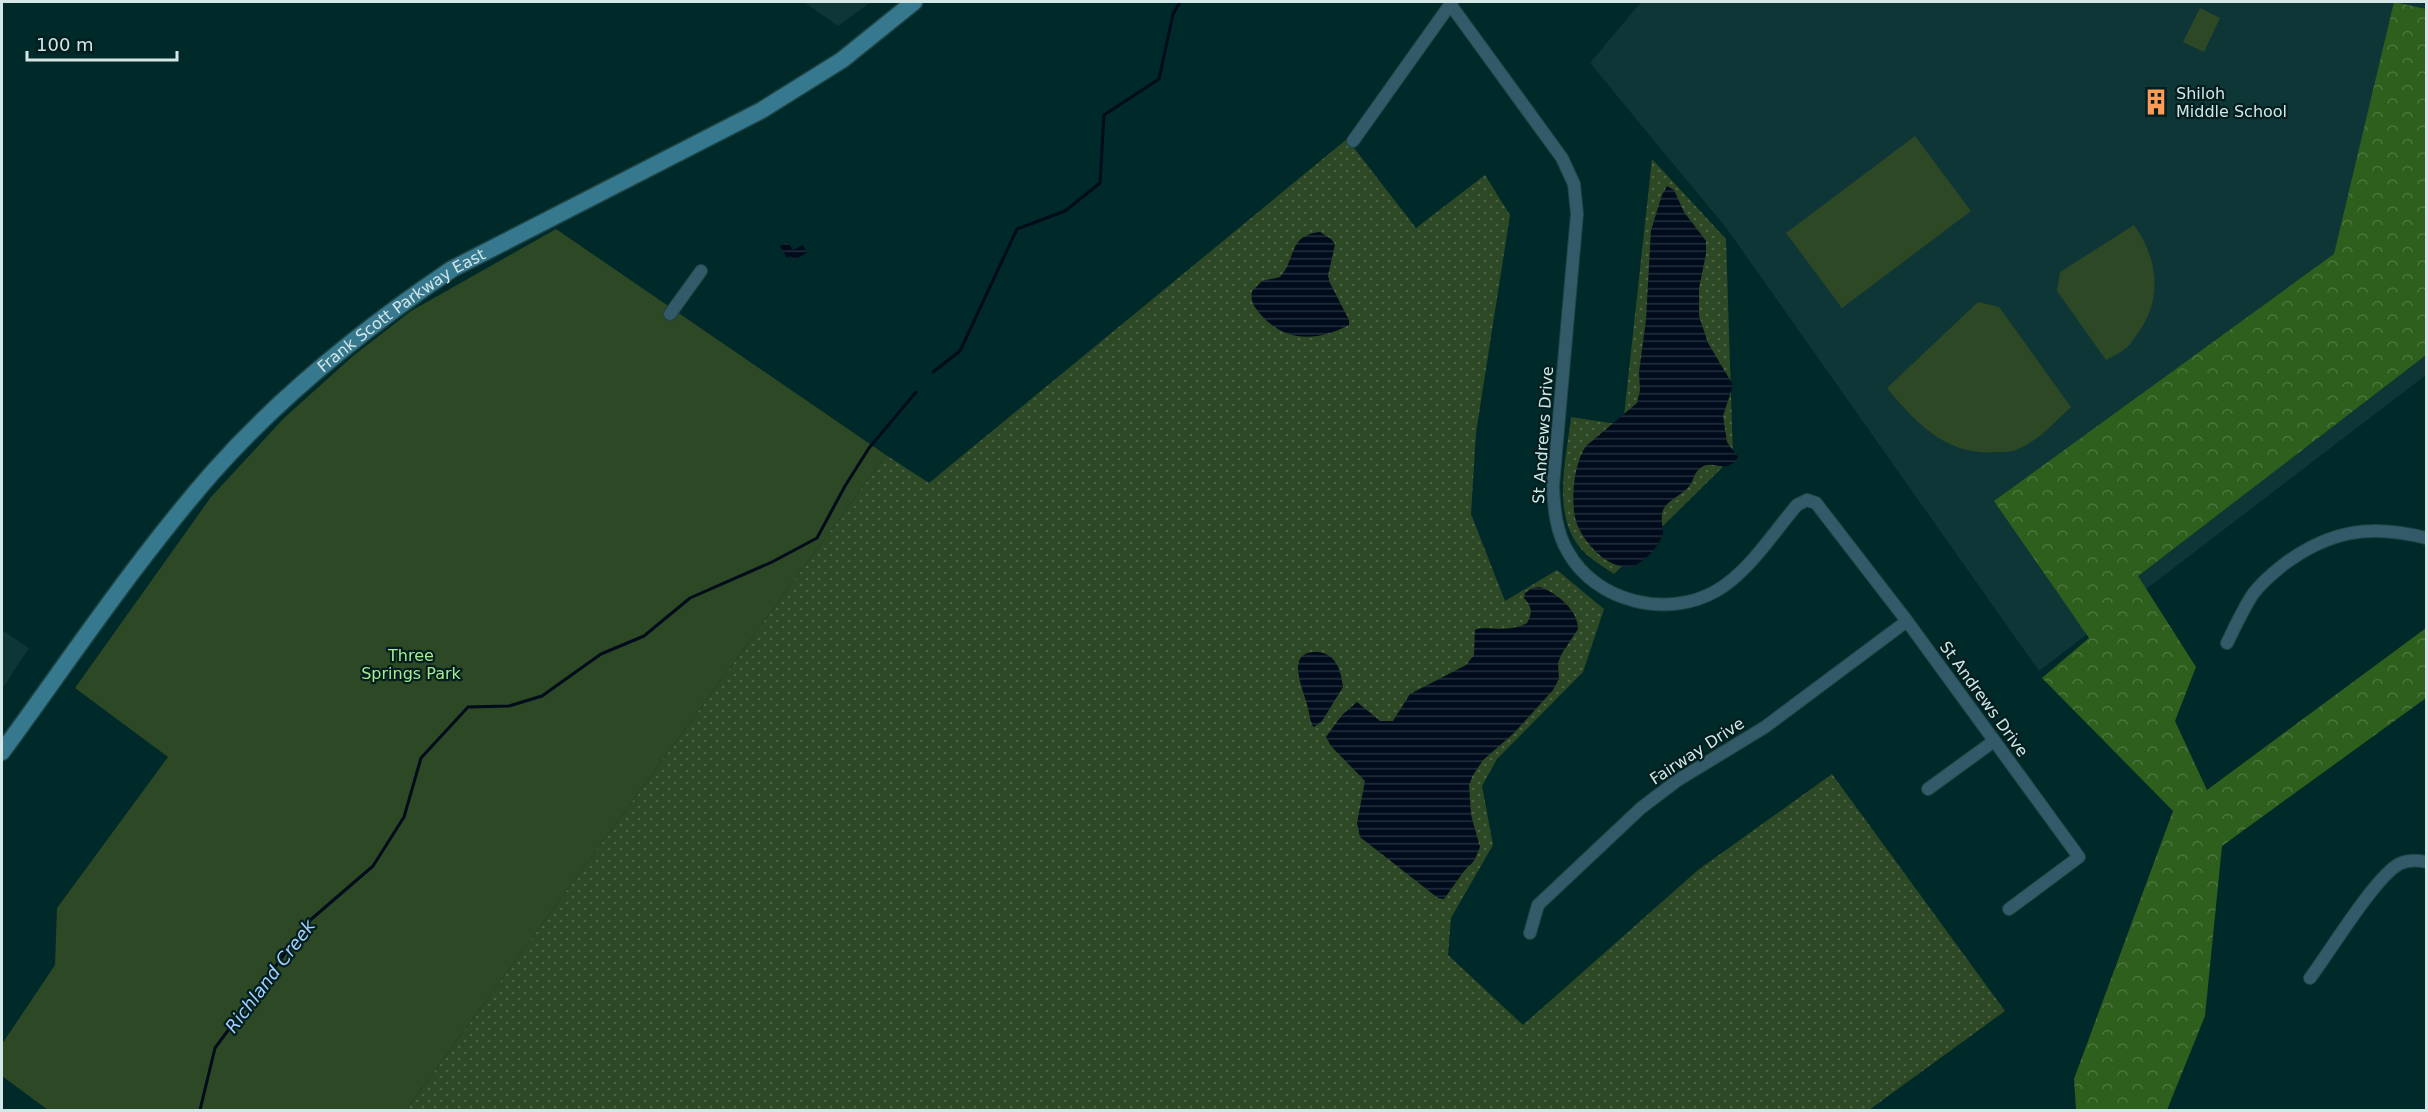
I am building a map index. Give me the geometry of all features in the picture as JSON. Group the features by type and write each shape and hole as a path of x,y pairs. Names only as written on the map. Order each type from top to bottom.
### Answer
{"main road":[{"name":"Frank Scott Parkway East","path":"2,752 174,519 262,421 307,381 410,298 452,269 762,110 842,60 914,2"}],"street":[{"path":"1353,141 1451,3"},
{"name":"St Andrews Drive","path":"1451,3 1562,158 1574,184 1577,214 1553,486 1555,520 1568,553 1590,579 1616,595 1649,605 1684,603 1716,591 1741,571 1797,505 1807,500 1816,503 1907,621 2079,857 2009,909"},
{"path":"670,314 701,271"},
{"path":"2226,643 2254,592 2272,574 2302,551 2350,532 2397,531 2427,538"},
{"name":"Fairway Drive","path":"1530,933 1538,905 1641,808 1678,780 1765,727 1907,621"},
{"path":"1928,789 1994,741"},
{"path":"2310,978 2383,876 2400,863 2418,860 2427,862"}],"shaded area":[{"path":"804,2 871,2 838,26"},
{"path":"1641,2 2422,2 2426,7 2426,375 2039,671 1727,229 1590,63"},
{"path":"1667,186 1674,190 1684,212 1706,241 1706,254 1699,288 1699,316 1708,343 1733,385 1723,416 1727,442 1738,457 1729,466 1709,465 1699,469 1687,488 1663,510 1663,533 1657,546 1641,562 1627,567 1607,561 1598,554 1583,535 1575,517 1574,480 1586,446 1637,403 1646,320 1651,230"},
{"path":"1320,232 1335,244 1328,276 1349,320 1349,325 1326,334 1303,337 1292,335 1272,325 1262,316 1254,305 1252,291 1262,281 1280,277 1302,238"},
{"path":"788,242 793,250 803,245 807,253 793,260 791,256 787,258 780,246"},
{"path":"1540,587 1553,593 1565,603 1574,615 1578,629 1561,655 1558,663 1559,679 1553,690 1514,733 1483,760 1473,775 1469,785 1471,815 1480,847 1474,861 1444,899 1438,898 1360,837 1357,823 1365,781 1331,746 1326,737 1342,715 1357,702 1380,721 1393,721 1410,694 1466,665 1474,655 1475,630 1512,628 1527,623 1531,610 1524,598 1525,593 1532,588"},
{"path":"2,630 29,648 2,689"},
{"path":"1318,652 1333,659 1341,675 1343,687 1322,721 1314,727 1298,669 1302,656"}],"green space":[{"path":"2394,2 2426,9 2426,355 2138,576 2196,667 2175,721 2207,790 2426,628 2426,698 2222,846 2205,1016 2167,1110 2076,1110 2074,1079 2173,811 2042,678 2089,638 1994,501 2334,254"},
{"path":"2200,8 2220,18 2204,52 2183,42"},
{"path":"1915,136 1971,211 1842,308 1786,233"},
{"path":"1347,139 1416,228 1485,175 1510,215 1476,433 1471,514 1505,601 1557,570 1604,609 1583,672 1497,759 1482,786 1493,845 1451,918 1448,955 1523,1025 1698,870 1832,774 2005,1011 1869,1110 406,1110 886,455 929,483"},
{"path":"1652,159 1726,239 1733,457 1614,574 1585,553 1570,531 1565,516 1563,482 1571,417 1623,425"},
{"path":"2134,225 2148,251 2154,279 2154,293 2146,320 2138,333 2129,345 2106,360 2057,291 2060,272"},
{"name":"Three Springs Park","path":"556,229 886,455 406,1110 48,1110 2,1076 2,1044 55,965 57,908 168,757 75,688 211,497 283,419 353,356 411,311"},
{"path":"1978,302 1999,307 2071,407 2039,437 2014,451 1980,452 1948,443 1921,425 1887,388"}],"waterway":[{"name":"Richland Creek","path":"933,372 960,351 1017,229 1065,211 1100,183 1104,115 1159,79 1173,14 1180,2"},
{"name":"Richland Creek","path":"200,1110 215,1048 308,922 373,866 404,817 421,758 468,707 509,706 542,696 601,654 644,636 690,598 772,562 817,538 869,448 916,392"}],"place":[{"name":"Shiloh Middle School","path":"2156,102"}]}
